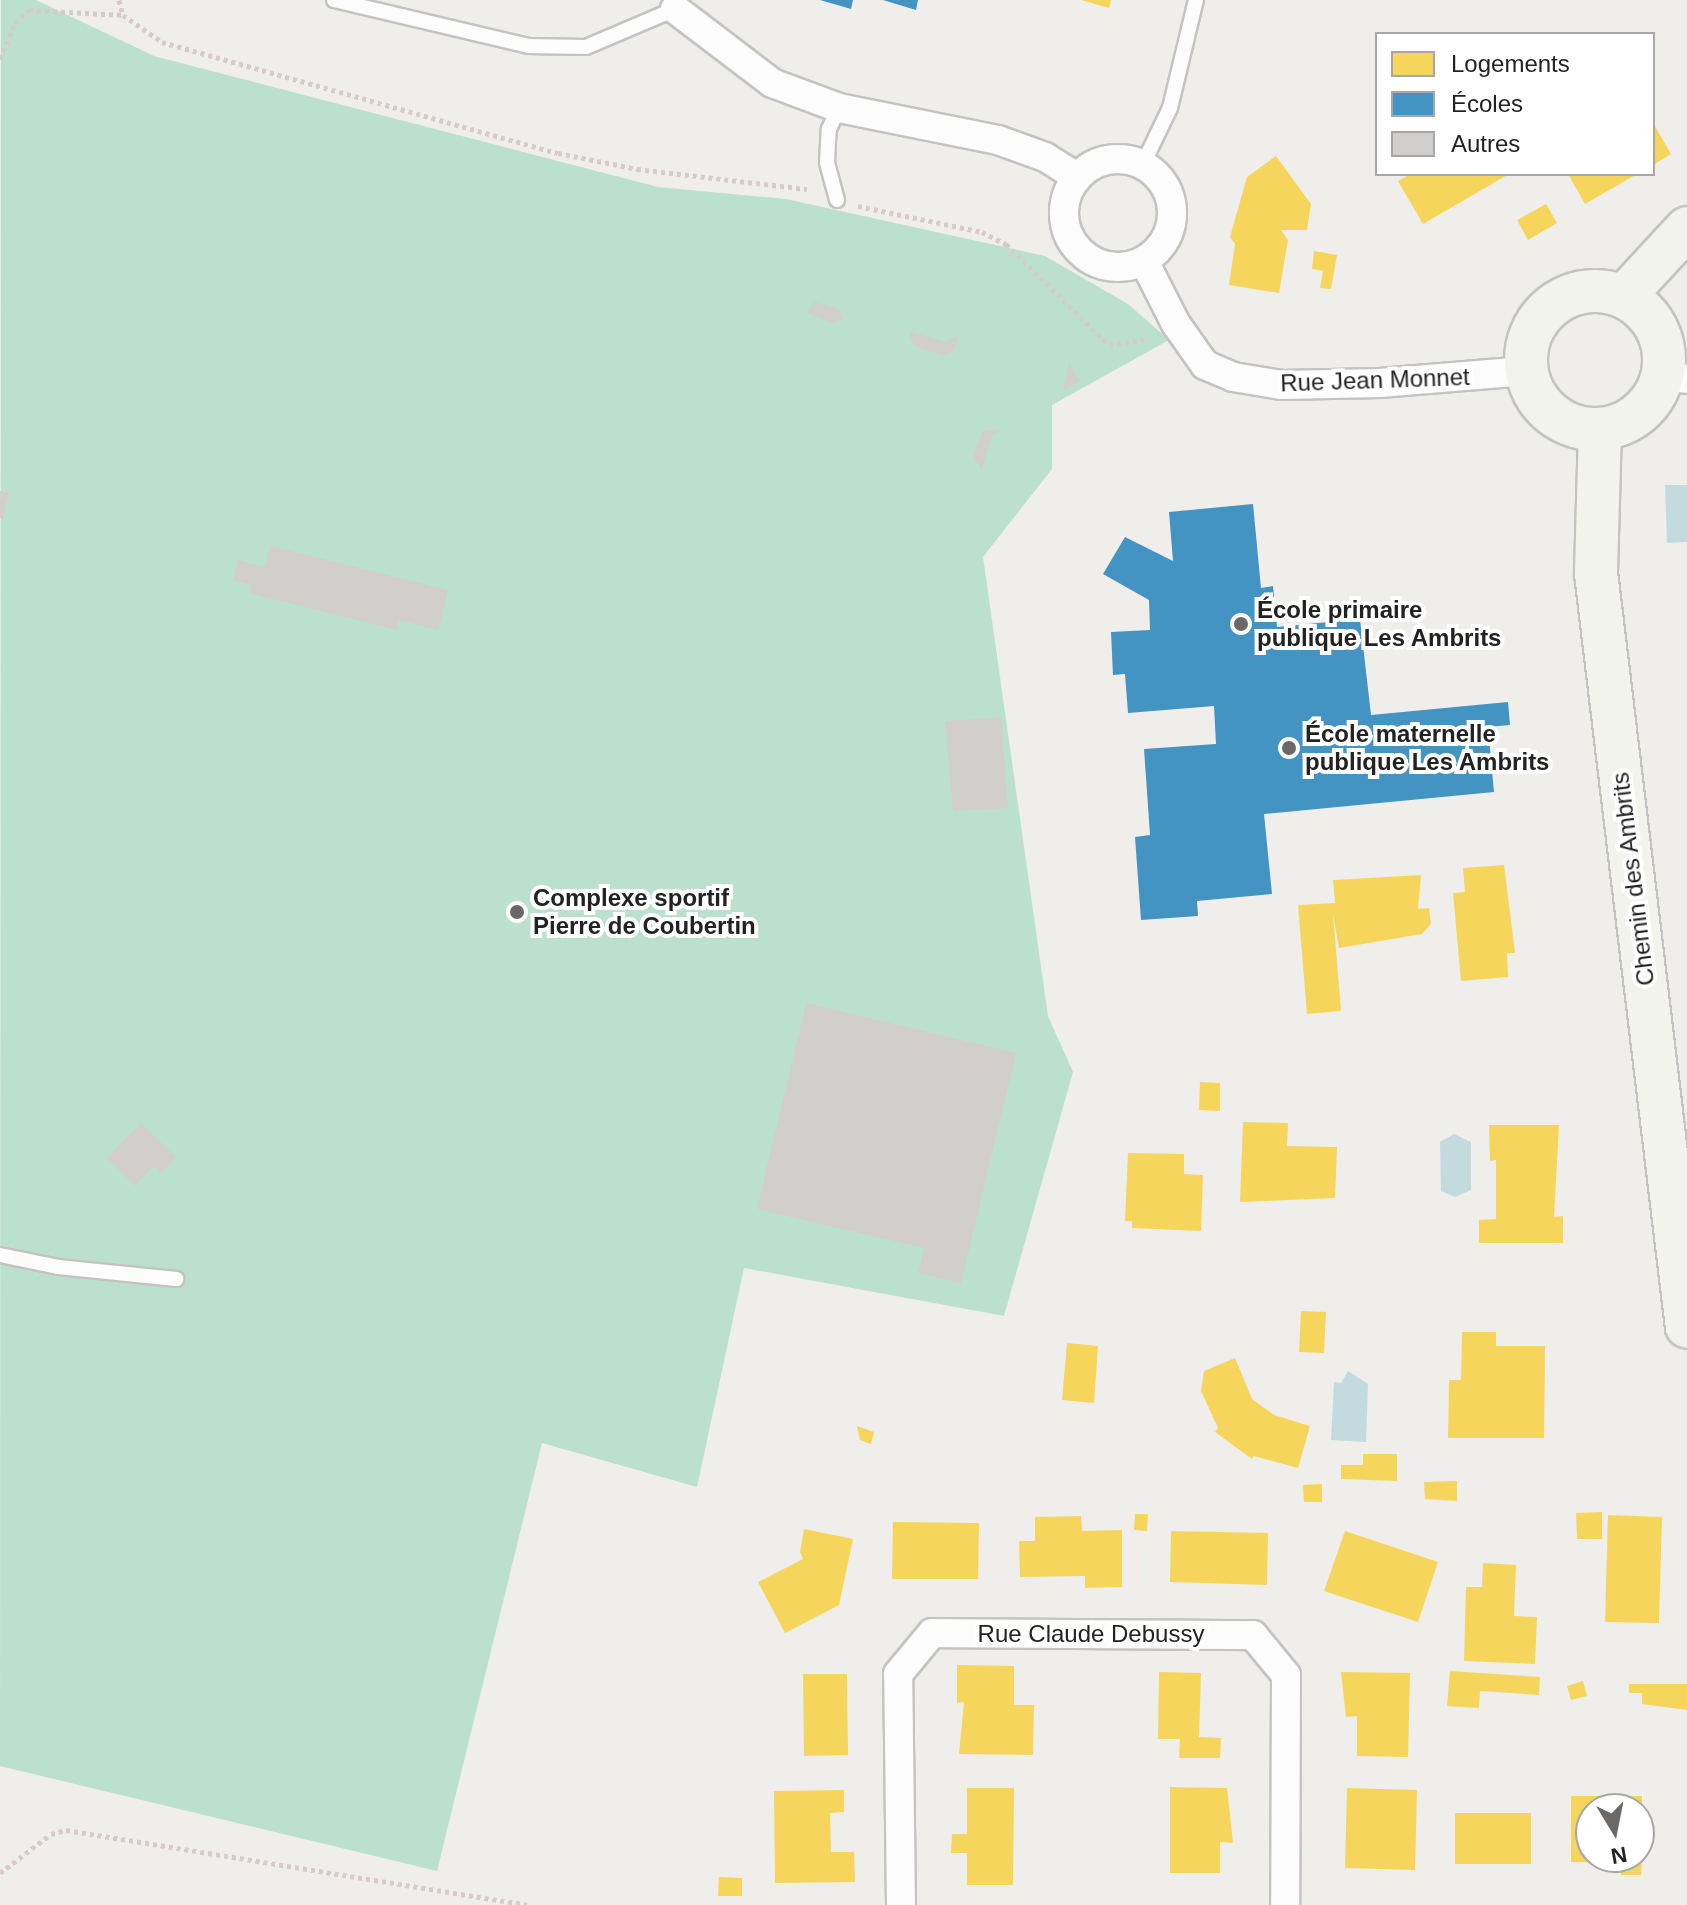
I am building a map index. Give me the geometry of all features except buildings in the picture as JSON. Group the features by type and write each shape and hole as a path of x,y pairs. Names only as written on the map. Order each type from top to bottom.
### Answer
{"street":[{"path":"675,9 772,83 839,108 998,140 1045,157 1077,177"},
{"path":"1115,158 1143,164 1169,192 1173,212 1160,249 1144,261 1123,267 1101,265 1083,254 1069,237 1064,217 1066,195 1077,177 1115,158"},
{"path":"1625,295 1687,228"},
{"name":"Rue Jean Monnet","path":"1144,261 1176,324 1205,365 1233,377 1282,385 1526,371"},
{"path":"1585,290 1625,295 1647,313 1659,331 1675,377 1628,421 1600,429 1579,428 1551,413 1532,391 1526,371 1532,328 1545,310 1564,297 1585,290"},
{"name":"Chemin des Ambrits","path":"1600,429 1596,573 1687,1327"},
{"name":"Rue Claude Debussy","path":"901,1905 898,1674 932,1633 1253,1635 1286,1675 1285,1905"}],"lane":[{"path":"334,0 528,46 586,47 675,9"},
{"path":"1143,164 1170,108 1196,0"},
{"path":"837,200 827,162 829,129 839,108"},
{"path":"0,1255 58,1267 176,1279"}],"path":[{"path":"119,0 123,15"},
{"path":"0,59 15,23 29,10 123,15 162,42 558,153 637,169 814,190 837,200 982,232 1006,244 1109,345 1150,339 1176,324"},
{"path":"0,1873 51,1834 66,1830 527,1905"}],"green space":[{"name":"Complexe sportif Pierre de Coubertin","path":"1,0 36,0 154,56 658,187 786,199 1045,256 1128,304 1169,340 1052,405 1052,469 983,557 1048,1016 1073,1072 1004,1316 744,1268 697,1487 542,1443 437,1871 0,1766"}],"water":[{"path":"1665,485 1687,485 1687,542 1667,543"},
{"path":"1454,1134 1471,1142 1471,1190 1455,1197 1441,1191 1440,1142"},
{"path":"1348,1371 1368,1384 1366,1442 1331,1440 1334,1382 1341,1383"}],"place":[{"name":"École primaire publique Les Ambrits","path":"1241,624"},
{"name":"École maternelle publique Les Ambrits","path":"1289,748"},
{"name":"Complexe sportif Pierre de Coubertin","path":"517,912"}]}
